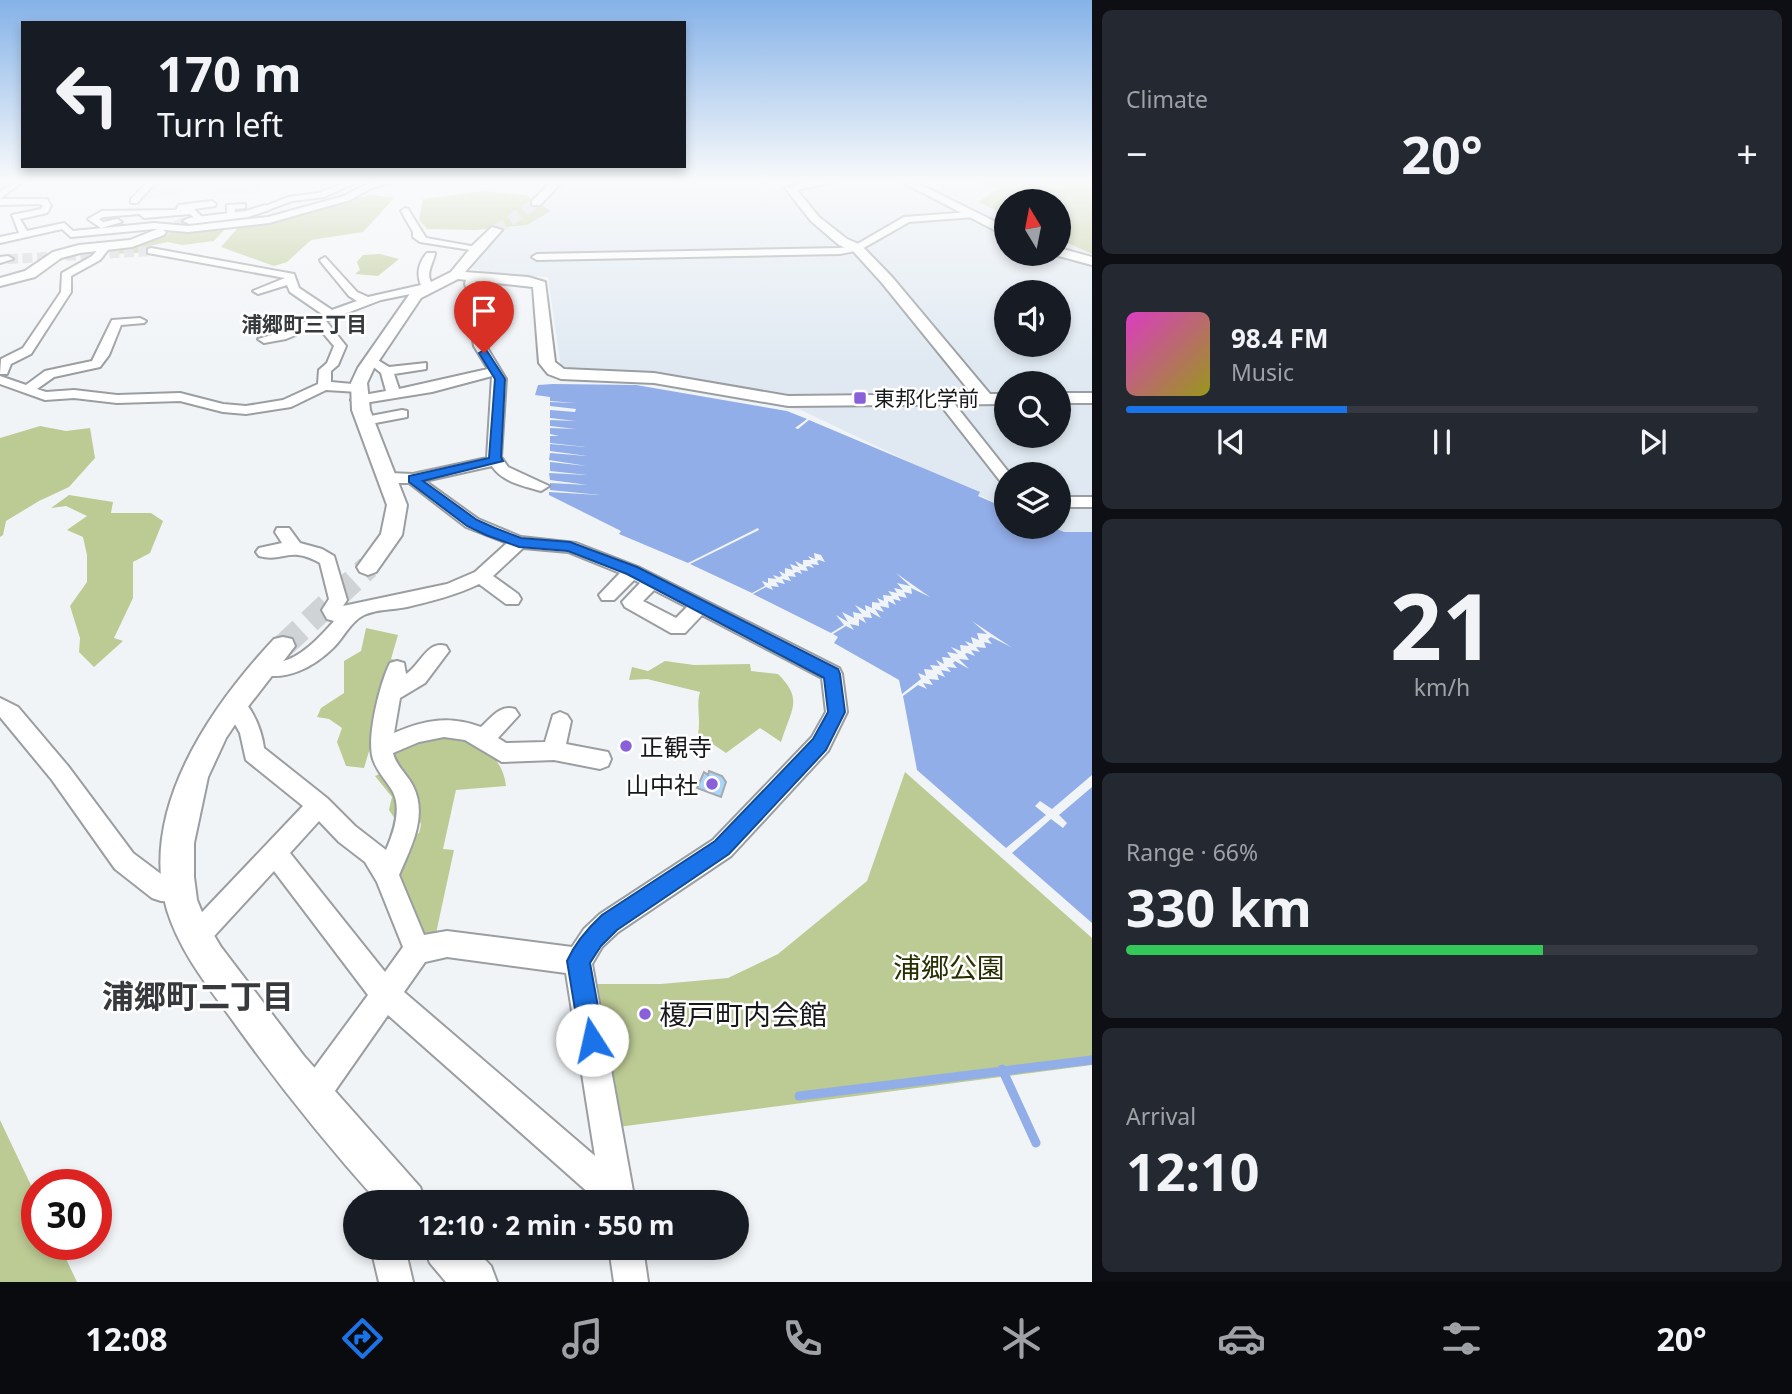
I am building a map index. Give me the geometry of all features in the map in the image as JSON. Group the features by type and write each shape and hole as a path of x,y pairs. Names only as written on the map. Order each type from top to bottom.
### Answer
{"street":[{"path":"0,282 30,274 57,255 79,248 133,242"},
{"path":"437,242 477,247"},
{"path":"463,277 477,247 483,242"},
{"path":"843,242 857,248 887,280 985,399"},
{"path":"537,257 840,251 857,248 868,242"},
{"path":"1,374 27,365 31,360 27,351 66,292 66,275 96,257 106,246"},
{"path":"151,251 290,276 294,290 325,318 340,346 332,365 325,370 324,386"},
{"path":"428,287 424,269 426,260 431,255"},
{"path":"1071,255 1092,261"},
{"path":"325,260 353,294 368,302"},
{"path":"463,277 476,298 473,302 480,346 500,379 494,457 502,470 520,480 541,485"},
{"path":"264,339 284,338 325,318 368,302 463,277 528,281 540,285 547,363 554,371 562,374 654,377 788,401 994,399"},
{"path":"258,291 291,280"},
{"path":"368,567 391,535 397,505 389,478 365,421 358,394 371,360 416,295 428,287"},
{"path":"28,389 50,374 96,365 117,322 140,321"},
{"path":"371,360 387,372 393,393"},
{"path":"387,372 422,366"},
{"path":"1,374 45,396 74,394 117,399 180,397 223,408 246,410 286,404 324,386 358,394 393,393 432,388 497,371"},
{"path":"1071,398 1092,398"},
{"path":"944,400 994,464"},
{"path":"365,421 392,415"},
{"path":"389,478 413,479 496,461"},
{"path":"413,479 472,523 519,542 570,547 632,571 832,674 836,712 820,744 722,848 609,923 593,938 578,961 617,1190"},
{"path":"1071,502 1092,502"},
{"path":"283,532 294,547"},
{"path":"265,552 294,547 316,553 328,560 338,600 331,610 334,614 452,589 481,576 519,542"},
{"path":"608,595 632,571"},
{"path":"481,576 512,599"},
{"path":"352,611 326,643 301,662 281,670 273,657 233,703 209,739 184,801 177,855 180,890 187,919 196,937 312,1097 395,1190"},
{"path":"391,693 418,677 439,652"},
{"path":"387,875 408,811 404,791 388,771 383,748 384,721 397,669"},
{"path":"233,703 251,732 254,753 374,854 387,875 417,950"},
{"path":"0,707 11,713 60,773 124,861 161,889 180,890"},
{"path":"484,737 508,715"},
{"path":"554,751 560,721"},
{"path":"383,748 417,732 440,726 484,737 502,754 554,751 600,758"},
{"path":"196,937 319,805"},
{"path":"275,853 385,995 608,1190"},
{"path":"312,1097 417,950 447,944 578,961"},
{"path":"365,1156 373,1190"},
{"path":"391,1260 396,1282"},
{"path":"456,1260 475,1282"},
{"path":"628,1260 631,1282"}],"shaded area":[{"path":"491,242 994,242 994,266 1071,266 1071,242 1092,242 1092,549 1071,539 1071,462 994,462 994,502 801,410 561,368 548,277 492,275 469,267"}],"green space":[{"path":"137,242 207,242 182,245 168,242 149,246 138,253 109,254"},
{"path":"226,242 309,242 287,262 274,266 221,247"},
{"path":"1071,242 1092,242 1092,254 1071,244"},
{"path":"380,254 399,259 378,276 355,274 360,270 357,262 363,255"},
{"path":"40,426 66,431 90,428 95,458 69,487 6,521 3,535 0,537 0,438"},
{"path":"69,495 113,502 111,513 151,513 163,521 150,553 133,562 133,598 114,638 123,641 94,667 79,652 80,638 70,606 87,582 87,555 83,537 67,530 87,516 66,506 51,508"},
{"path":"366,628 398,635 391,659 401,661 389,688 381,687 373,738 364,768 346,766 337,742 342,728 329,719 317,717 321,708 344,693 344,661 361,651"},
{"path":"665,661 694,665 750,664 751,671 778,674 793,698 781,742 760,728 726,753 698,734 700,692 647,679 629,680 632,667 648,671"},
{"path":"454,734 473,741 489,752 500,767 506,786 456,790 443,849 454,850 435,938 422,939 394,873 406,839 419,833 421,825 418,814 397,822 389,810 392,797 375,776 384,772 392,752 423,738 433,741"},
{"name":"浦郷公園","path":"905,772 1092,938 1092,1065 618,1127 590,984 661,984 728,978 778,954 867,881"},
{"path":"0,1120 23,1169 21,1169 21,1260 67,1260 77,1282 0,1282"}],"water":[{"path":"538,385 636,385 787,411 807,419 795,428 798,429 809,420 980,492 978,496 994,503 994,539 1071,539 1071,532 1092,532 1092,775 1052,809 1040,801 1035,806 1046,815 1006,848 917,770 903,696 918,685 927,689 923,683 933,685 929,679 939,680 937,674 945,677 941,670 951,672 947,667 957,668 953,663 955,661 969,669 959,659 969,660 965,654 967,653 975,656 971,650 980,652 976,647 986,648 984,642 992,644 988,639 991,637 1011,647 972,621 987,634 977,633 979,640 971,637 973,644 965,641 969,646 960,645 961,651 951,647 958,654 947,652 951,658 942,657 944,664 936,660 940,666 930,665 933,670 924,669 926,676 918,673 921,679 902,694 899,680 834,643 838,637 833,634 846,626 854,630 850,624 859,626 859,619 866,623 863,617 872,618 870,612 881,618 875,609 884,612 880,606 889,608 888,601 896,605 893,599 901,601 898,596 907,598 904,592 912,594 911,588 930,597 896,573 910,586 897,583 903,590 894,588 897,593 888,591 892,596 883,595 884,601 877,598 880,603 872,602 872,608 865,605 866,611 855,605 862,614 853,612 854,618 842,612 848,622 836,615 844,625 831,633 753,594 766,587 773,590 771,586 779,587 776,582 785,584 782,579 791,581 788,576 796,577 794,573 797,572 802,574 800,570 808,571 808,566 814,568 811,564 819,565 819,560 825,562 821,555 814,553 815,559 808,556 811,560 803,560 803,565 795,561 799,567 790,564 793,570 785,568 785,574 779,571 782,576 773,575 776,579 768,578 768,583 762,581 765,586 752,593 690,564 759,530 758,528 688,563 619,534 621,531 549,495 549,492 600,495 550,490 550,483 588,485 550,480 549,473 587,475 550,471 550,462 587,466 549,460 550,453 587,456 550,451 550,444 586,447 550,443 550,436 559,436 550,434 550,428 576,429 550,426 550,420 576,421 550,418 550,410 575,412 576,409 550,406 550,402 576,403 550,401 550,397 535,395"},
{"path":"1092,787 1092,923 1012,853 1051,819 1063,828 1067,823 1059,815"}],"building":[{"name":"山中社","path":"709,771 722,776 726,782 721,797 697,788 704,772 708,775"}],"waterway":[{"path":"1003,1071 1092,1060"},
{"path":"799,1096 1003,1071"},
{"path":"1003,1071 1036,1143"}],"tunnel":[{"path":"8,259 151,251"},
{"path":"283,646 368,567"}],"place":[{"name":"東邦化学前","path":"860,398"},
{"name":"正観寺","path":"626,746"},
{"name":"山中社","path":"712,784"},
{"name":"榎戸町内会館","path":"645,1014"}],"district":[{"name":"浦郷町三丁目","path":"304,324"},
{"name":"浦郷町二丁目","path":"198,995"}],"route":[{"path":"484,353 500,379 494,457 496,461 413,479 472,523 519,542 570,547 632,571 832,674 836,712 820,744 722,848 609,923 593,938 578,961 592,1040"}]}
